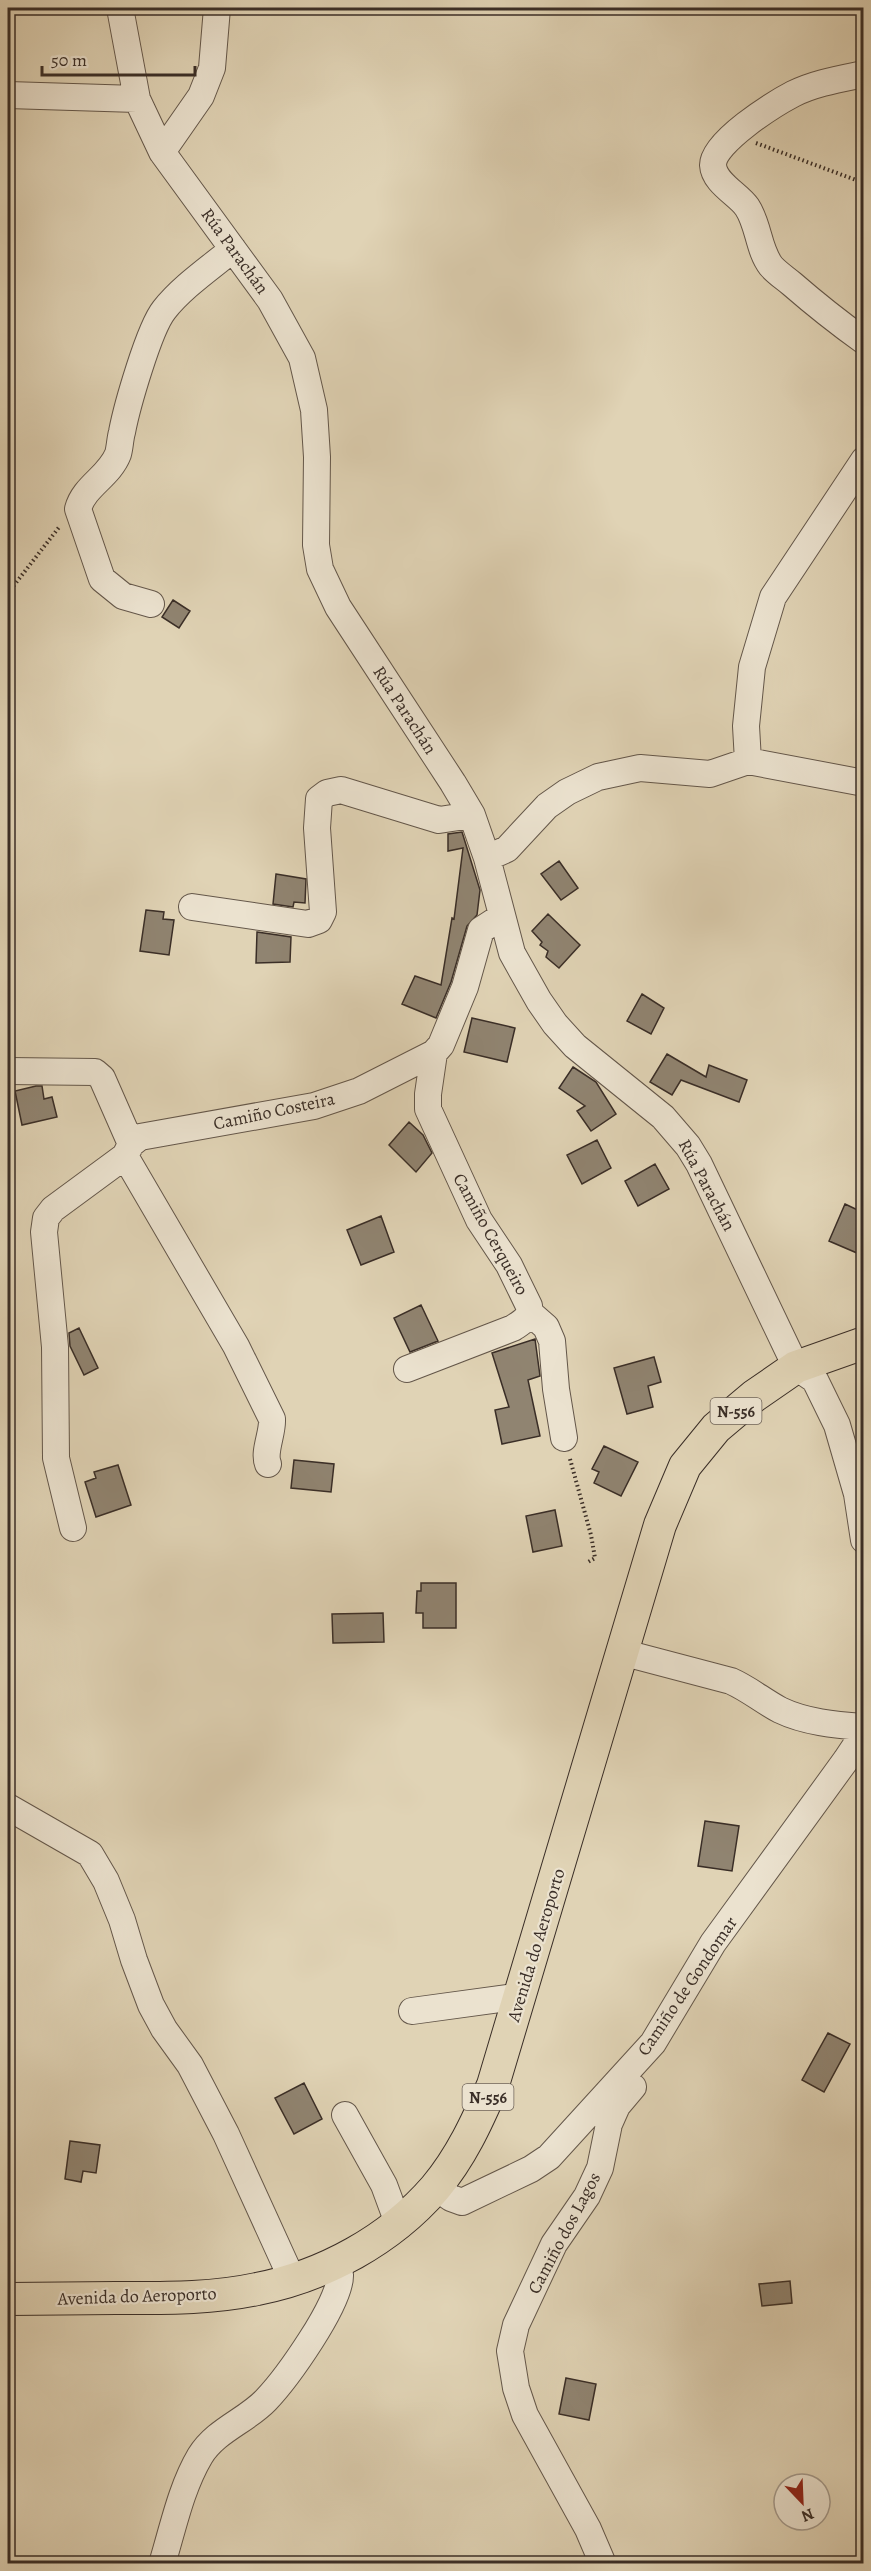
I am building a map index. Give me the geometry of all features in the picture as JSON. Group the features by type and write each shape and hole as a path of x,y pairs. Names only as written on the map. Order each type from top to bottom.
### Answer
{"main road":[{"name":"Avenida do Aeroporto","path":"8,2299 182,2298 257,2289 292,2279 362,2249 398,2223 435,2187 465,2144 493,2085 660,1525 685,1466 716,1428 754,1396 796,1367 864,1343"}],"street":[{"name":"Rúa Parachán","path":"120,8 137,99 162,152 270,300 302,357 314,410 317,457 316,545 320,569 338,608 472,815 487,858 501,918 512,952 539,1001 555,1024 575,1046 663,1117 688,1146 709,1183 796,1367"},
{"path":"162,152 201,96 212,68 217,8"},
{"path":"864,74 829,81 793,94 727,139 716,154 713,166 719,180 746,205 755,221 764,254 772,266 822,311 864,341"},
{"path":"8,95 137,99"},
{"path":"151,604 123,596 102,579 78,509 81,498 108,470 118,454 122,430 150,337 163,311 188,286 233,249"},
{"path":"748,761 746,726 752,666 773,597 864,460"},
{"path":"487,858 507,849 547,806 567,792 598,777 640,768 710,774 748,761 864,783"},
{"path":"192,907 308,924 319,920 323,912 317,828 319,799 327,793 341,790 439,820 472,815"},
{"path":"434,1053 441,1046 465,987 482,930 501,918"},
{"name":"Camiño Costeira","path":"74,1528 56,1458 55,1347 44,1232 46,1218 53,1209 128,1150 140,1137 314,1106 336,1100 359,1091 434,1053"},
{"name":"Camiño Cerqueiro","path":"407,1369 513,1328 526,1320 530,1313 530,1306 509,1265 479,1220 428,1109 434,1053"},
{"path":"8,1071 95,1072 102,1078 128,1150 236,1346 272,1419 272,1431 265,1458 268,1464"},
{"name":"Camiño Cerqueiro","path":"530,1313 546,1327 552,1341 556,1389 564,1438"},
{"path":"796,1367 815,1380 837,1425 857,1494 864,1540"},
{"path":"621,1652 731,1681 780,1710 804,1718 834,1725 863,1727"},
{"name":"Camiño de Gondomar","path":"435,2187 451,2198 462,2202 531,2169 549,2157 653,2043 713,1943 846,1760 858,1742 863,1727"},
{"path":"8,1807 90,1854 106,1881 122,1920 151,2005 164,2030 190,2065 226,2134 292,2279"},
{"path":"412,2011 521,1996"},
{"name":"Camiño dos Lagos","path":"603,2564 588,2529 525,2415 516,2388 510,2351 516,2325 554,2244 586,2196 600,2168 609,2124 617,2106 662,2058 676,2032 672,2010"},
{"path":"345,2115 384,2185 398,2223"},
{"path":"162,2564 188,2481 201,2454 220,2433 265,2401 315,2334 334,2299 340,2275 335,2262"}],"path":[{"path":"749,140 864,183"},
{"path":"8,593 64,521 78,509"},
{"path":"564,1438 591,1535 595,1558 588,1562"}],"building":[{"path":"173,600 190,611 179,628 162,617"},
{"path":"462,832 480,890 477,915 467,926 451,982 436,1018 402,1004 415,976 441,985 452,918 454,919 463,848 448,851 448,834"},
{"path":"559,861 578,888 561,900 541,874"},
{"path":"276,874 306,879 305,903 294,902 293,907 273,904"},
{"path":"146,910 164,912 163,919 174,920 169,955 140,951"},
{"path":"548,914 580,945 559,968 546,957 548,951 540,945 542,942 532,931"},
{"path":"257,932 291,937 290,962 256,963"},
{"path":"642,994 664,1008 651,1034 627,1021"},
{"path":"472,1018 515,1028 507,1062 464,1052"},
{"path":"667,1054 706,1077 709,1065 747,1080 739,1102 681,1080 672,1095 650,1082"},
{"path":"573,1067 596,1082 616,1114 591,1131 577,1111 585,1106 559,1088"},
{"path":"42,1086 44,1099 52,1097 57,1117 22,1125 15,1091"},
{"path":"409,1122 423,1135 432,1153 416,1172 389,1145"},
{"path":"597,1140 611,1168 582,1184 567,1155"},
{"path":"655,1164 669,1189 638,1206 625,1181"},
{"path":"845,1204 864,1213 864,1256 829,1241"},
{"path":"381,1216 394,1252 361,1265 347,1230"},
{"path":"421,1305 438,1341 410,1352 394,1318"},
{"path":"79,1328 98,1368 84,1375 70,1346 69,1333"},
{"path":"535,1339 540,1376 528,1380 540,1436 502,1444 495,1410 509,1407 492,1353"},
{"path":"654,1357 661,1382 648,1386 653,1407 627,1414 614,1368"},
{"path":"604,1446 638,1462 621,1496 594,1483 599,1472 592,1469"},
{"path":"294,1460 334,1464 331,1492 291,1488"},
{"path":"118,1465 131,1505 96,1517 85,1482 96,1478 94,1472"},
{"path":"555,1510 562,1546 533,1552 526,1516"},
{"path":"421,1583 456,1583 456,1628 423,1628 423,1613 416,1613 417,1591 421,1591"},
{"path":"383,1613 384,1642 333,1643 332,1614"},
{"path":"705,1821 739,1826 732,1871 698,1866"},
{"path":"828,2033 850,2044 824,2092 802,2080"},
{"path":"304,2083 322,2119 294,2134 275,2098"},
{"path":"70,2141 100,2145 96,2173 83,2171 81,2182 65,2179"},
{"path":"790,2281 792,2303 762,2306 759,2284"},
{"path":"566,2378 596,2384 589,2420 559,2414"}]}
